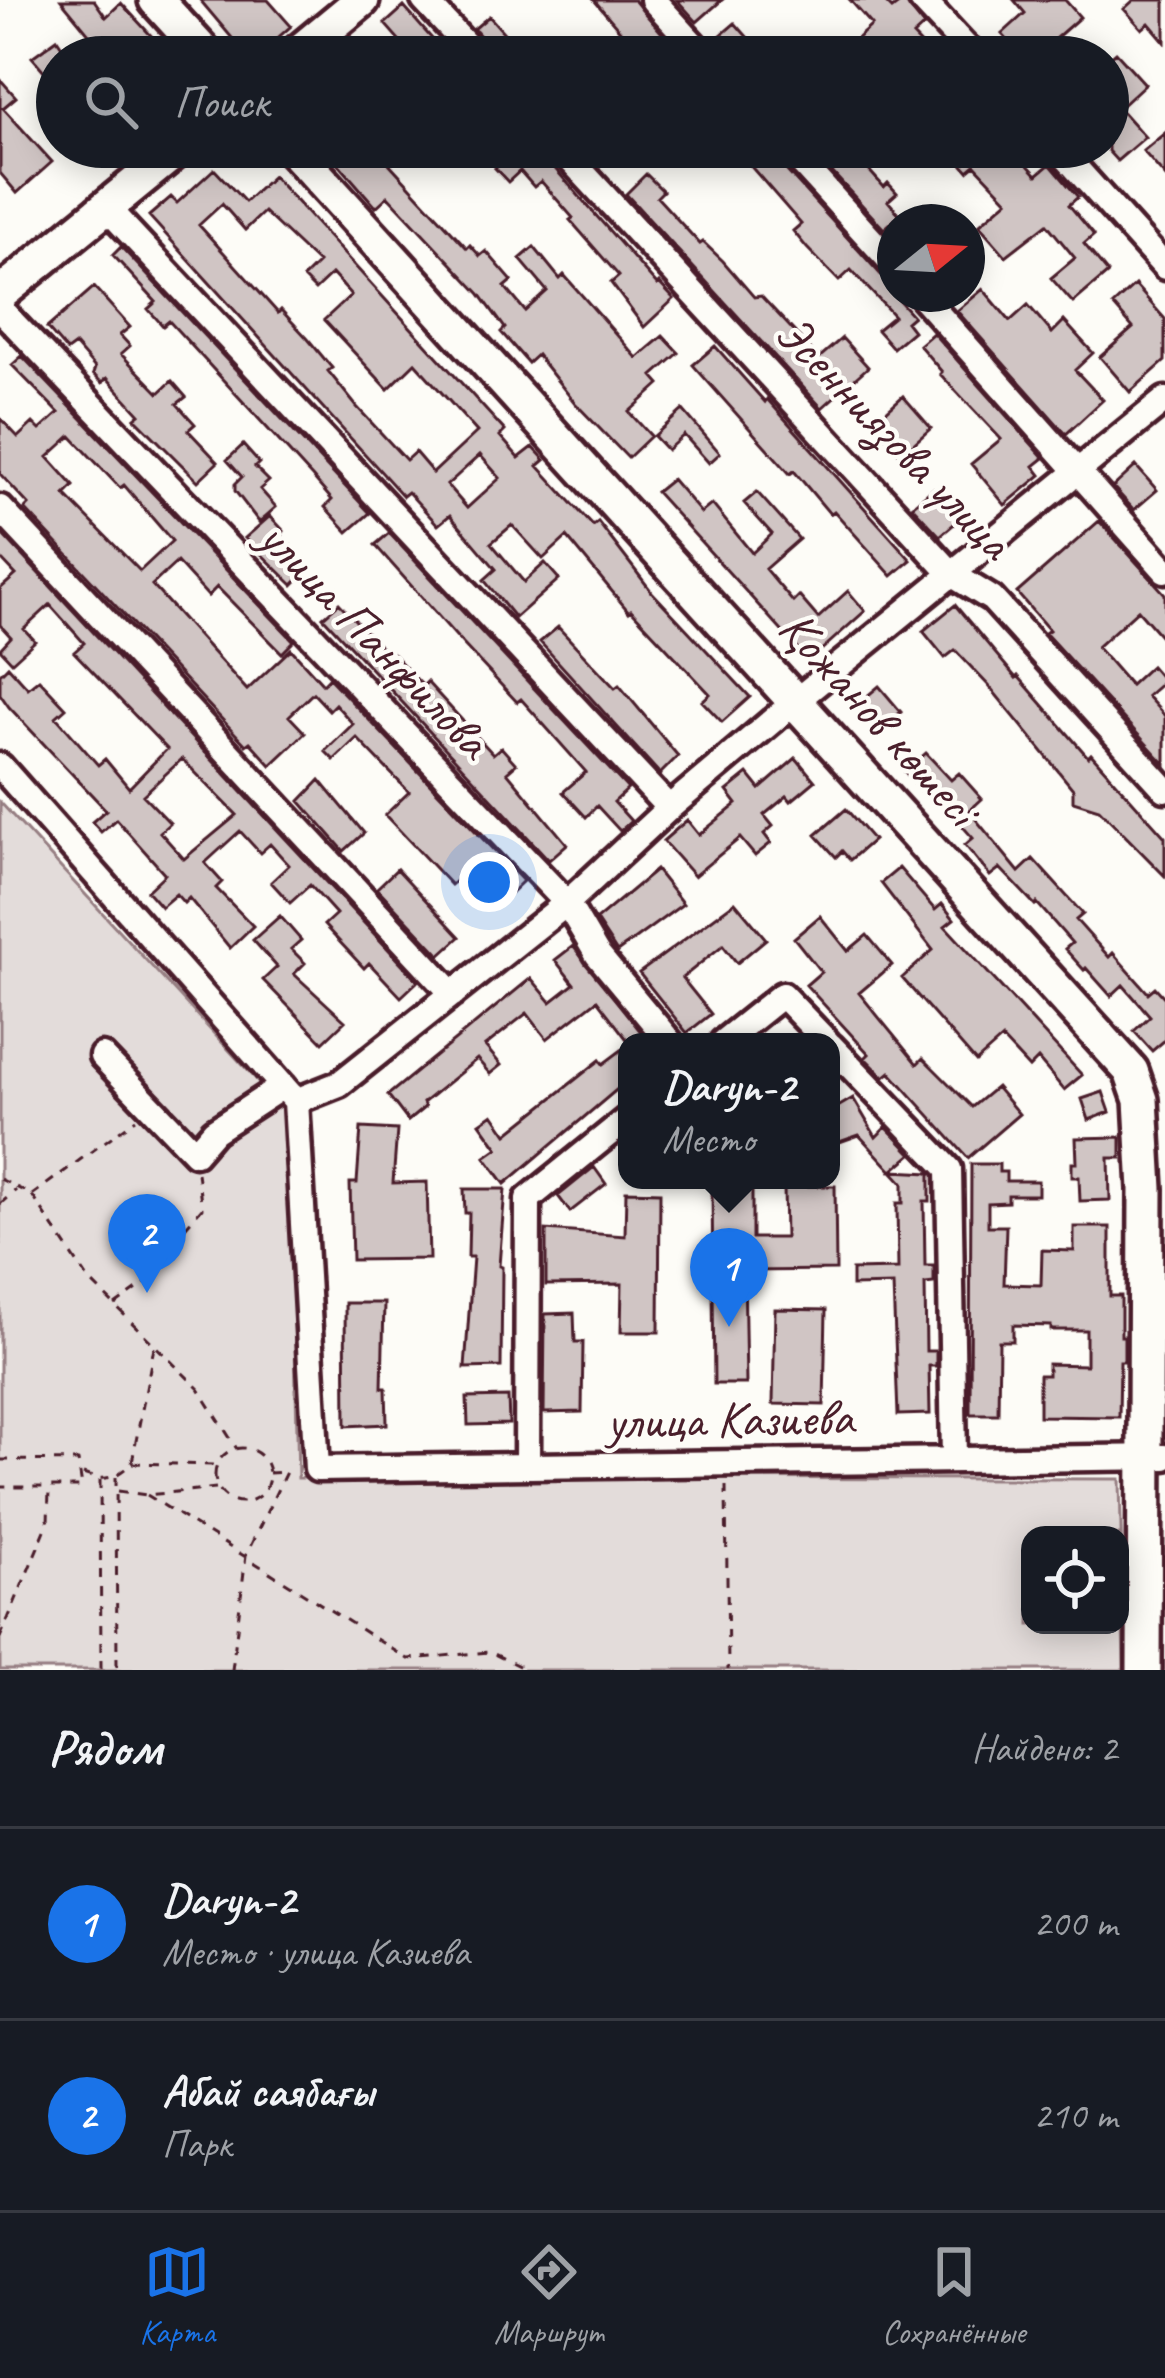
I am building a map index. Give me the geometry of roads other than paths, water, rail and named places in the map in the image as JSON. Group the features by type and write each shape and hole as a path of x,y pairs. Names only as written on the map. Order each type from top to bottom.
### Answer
{"main road":[{"path":"156,0 189,36"},
{"path":"318,36 362,0"},
{"path":"0,294 153,168"},
{"name":"Қожанов көшесі","path":"309,168 1120,1058 1153,1107 1146,1189 1154,1578 1144,1670"}],"street":[{"path":"424,0 457,36"},
{"path":"653,0 686,36"},
{"path":"922,0 955,36"},
{"name":"Эсенниязова улица","path":"579,168 953,575 992,599 1165,789"},
{"path":"806,168 877,246"},
{"path":"1076,168 1165,267"},
{"path":"105,206 669,808"},
{"name":"улица Панфилова","path":"0,310 567,904 597,954 663,1033"},
{"path":"936,312 1165,570"},
{"path":"103,1056 195,1153 214,1131 289,1094 339,1084 567,904 669,808 797,700 1165,400"},
{"path":"0,508 453,994"},
{"path":"0,766 289,1094"},
{"path":"734,1033 782,995 818,1033"},
{"path":"840,1055 949,1169 954,1460"},
{"name":"улица Казиева","path":"289,1094 316,1469 1155,1457"},
{"path":"527,1466 528,1199 618,1126"}],"place":[{"name":"Абай саябағы","path":"147,1293"},
{"name":"Daryn-2","path":"729,1327"}]}
